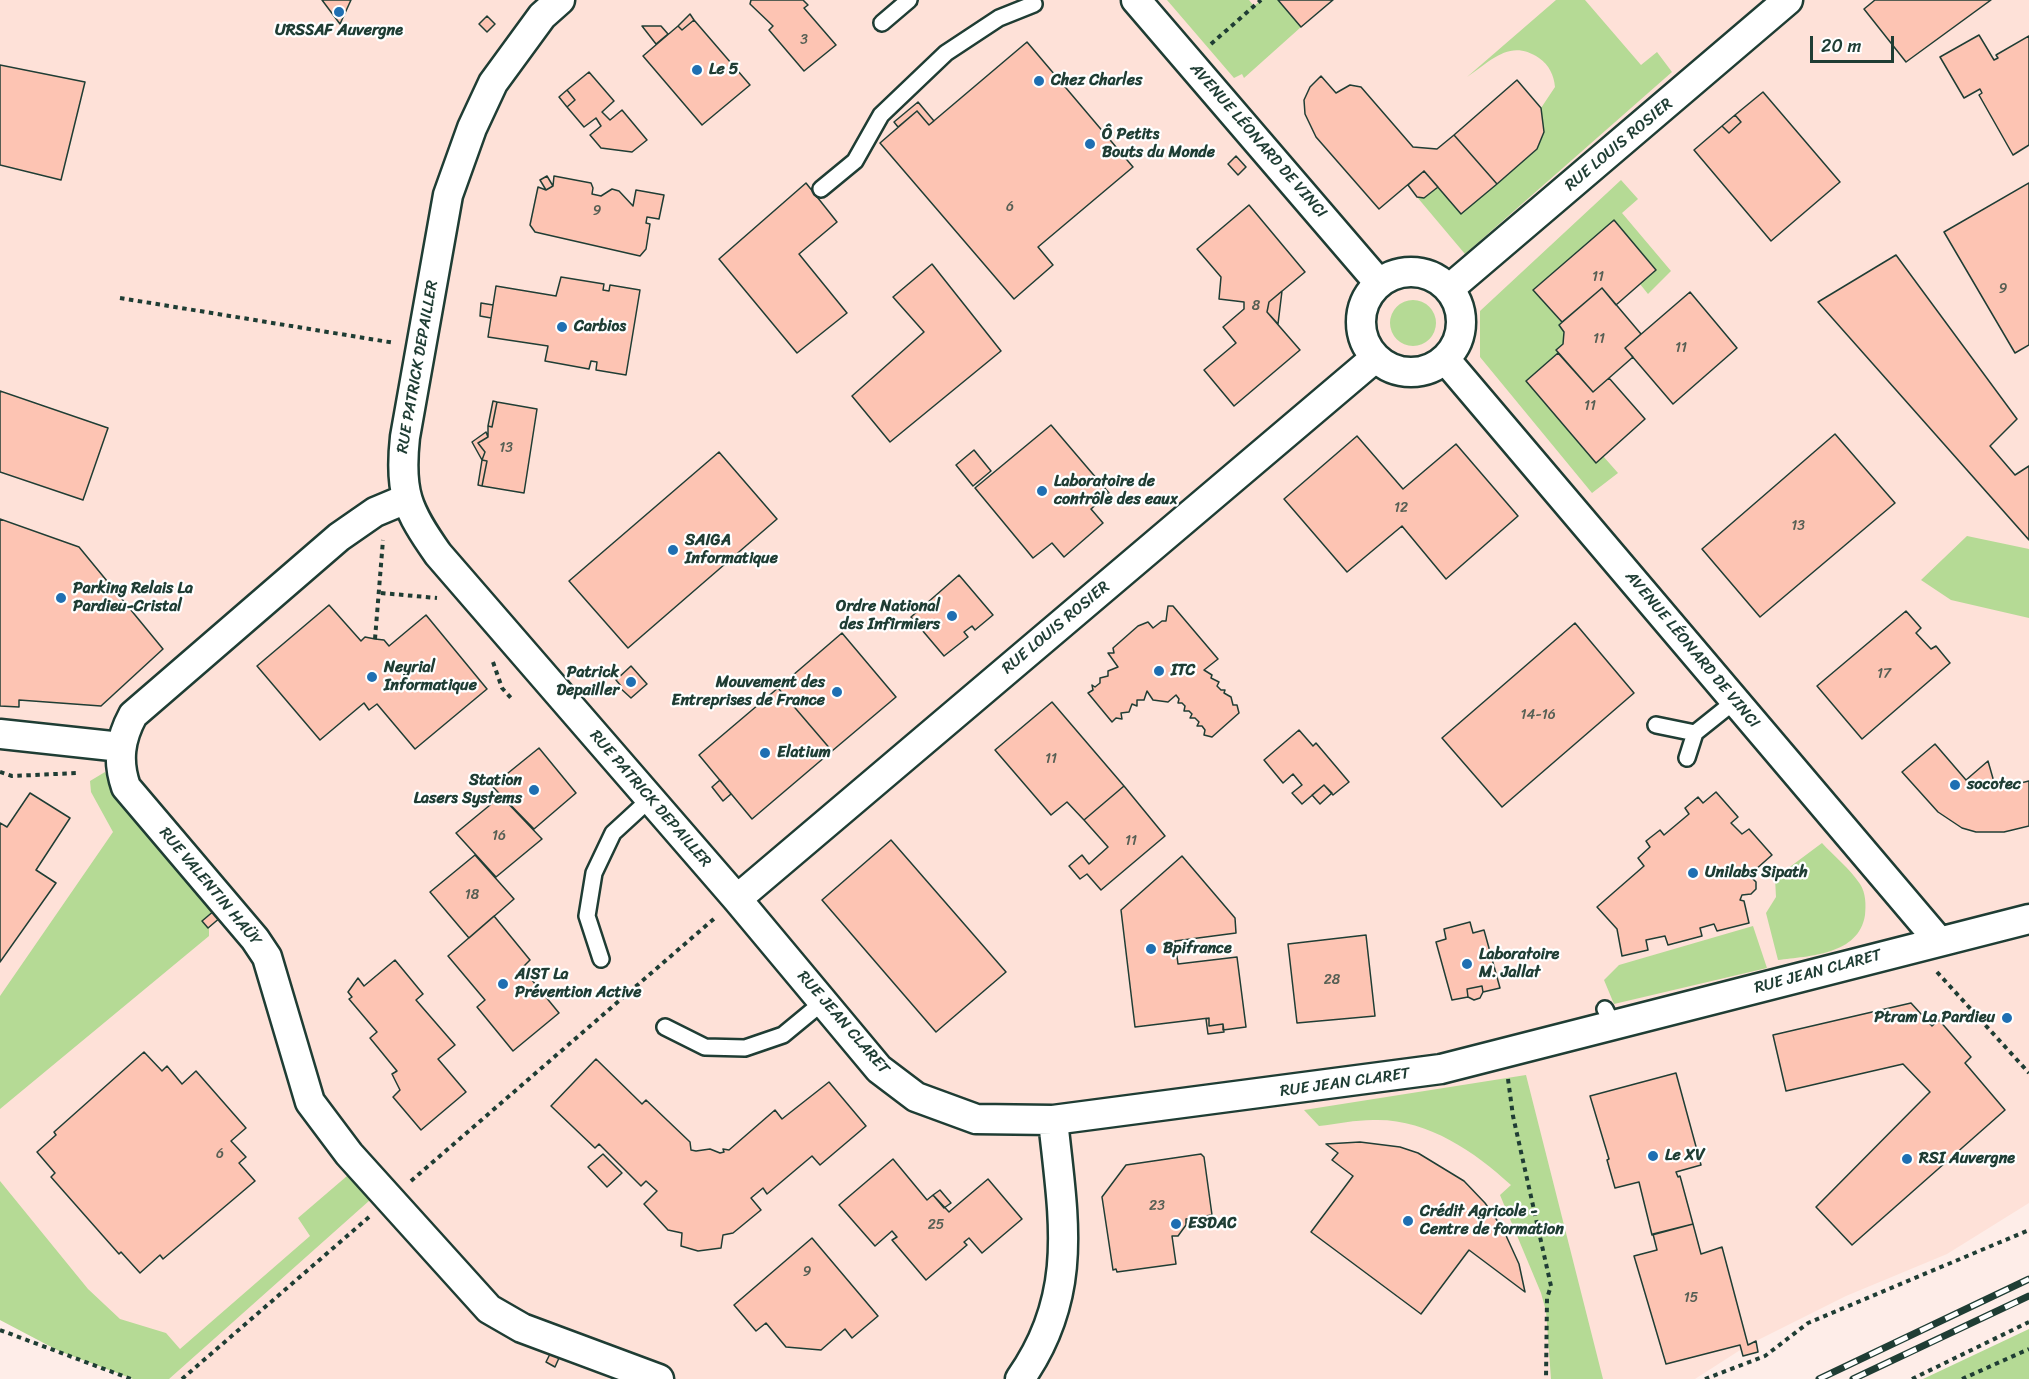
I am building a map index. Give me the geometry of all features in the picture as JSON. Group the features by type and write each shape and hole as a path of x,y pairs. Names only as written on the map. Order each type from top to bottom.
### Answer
{"street":[{"name":"RUE PATRICK DEPAILLER","path":"560,0 542,16 494,84 472,128 448,195 405,437 401,470 406,499 418,526 438,554 737,899"},
{"name":"AVENUE LÉONARD DE VINCI","path":"1136,0 1379,283"},
{"name":"RUE LOUIS ROSIER","path":"1449,289 1788,0"},
{"path":"1416,272 1434,277 1449,289 1459,306 1462,325 1457,344 1445,359 1429,369 1410,373 1391,369 1375,358 1365,344 1361,328 1362,311 1368,296 1379,283 1396,273 1416,272"},
{"name":"RUE LOUIS ROSIER","path":"737,899 1375,358"},
{"name":"AVENUE LÉONARD DE VINCI","path":"1445,359 1735,701 1926,943"},
{"path":"0,734 121,759 122,735 133,715 339,537 375,512 406,499"},
{"name":"RUE VALENTIN HAÜY","path":"121,759 126,787 255,939 267,957 310,1102 349,1154 489,1309 522,1328 659,1379"},
{"name":"RUE JEAN CLARET","path":"737,899 879,1069 916,1097 976,1119 1053,1120 1441,1069 1505,1053 1609,1017 2029,919"},
{"path":"1020,1379 1035,1358 1054,1315 1062,1281 1064,1236 1053,1120"}],"lane":[{"path":"882,23 909,0"},
{"path":"821,189 855,161 881,115 946,53 999,18 1034,4"},
{"path":"1687,758 1695,733 1735,701"},
{"path":"1656,725 1695,733"},
{"path":"601,959 587,916 594,873 613,833 650,799"},
{"path":"665,1027 705,1047 745,1048 783,1035 823,1002"}],"path":[{"path":"1190,62 1258,1"},
{"path":"120,298 404,345"},
{"path":"375,639 381,593 436,597 443,605"},
{"path":"486,655 493,663 502,688 511,698"},
{"path":"0,772 12,776 121,759"},
{"path":"424,1169 737,899"},
{"path":"1926,943 2029,1073"},
{"path":"1505,1053 1513,1116 1551,1286 1547,1298 1546,1379"},
{"path":"182,1379 361,1223"},
{"path":"1705,1379 1765,1356 1808,1323 2029,1230"},
{"path":"1912,1379 2029,1322"},
{"path":"0,1330 131,1379"},
{"path":"1962,1379 2029,1349"}],"shaded area":[{"path":"0,0 2029,0 2029,1203 1947,1254 1846,1296 1748,1345 1695,1379 133,1379 59,1351 0,1320"}],"green space":[{"path":"1167,0 1249,0 1254,6 1261,0 1278,0 1301,27 1244,78 1242,74 1234,78"},
{"path":"1556,0 1585,0 1641,65 1657,52 1672,72 1465,254 1417,197 1424,198 1438,187 1461,214 1537,149 1544,132 1541,108 1555,87 1552,74 1546,64 1529,52 1510,51 1501,54 1467,77"},
{"path":"1621,180 1638,199 1622,213 1671,271 1648,294 1640,284 1656,269 1614,221 1533,290 1562,322 1559,326 1564,332 1563,344 1556,350 1558,353 1526,381 1596,462 1603,456 1618,473 1592,493 1480,357 1480,311"},
{"path":"1413,300 1429,307 1436,323 1429,339 1413,346 1397,339 1390,323 1397,307"},
{"path":"1967,536 2029,549 2029,618 1951,600 1921,580"},
{"path":"105,772 116,796 221,917 209,928 209,936 0,1109 0,996 113,832 91,792 90,781"},
{"path":"1822,843 1852,873 1862,888 1865,915 1861,928 1843,946 1831,951 1778,960 1766,913 1776,897 1775,878"},
{"path":"1753,926 1767,968 1614,1004 1604,980 1619,965"},
{"path":"1526,1075 1603,1379 1551,1379 1546,1311 1541,1293 1500,1195 1511,1185 1497,1172 1448,1139 1412,1125 1393,1121 1366,1120 1319,1126 1304,1110"},
{"path":"347,1176 370,1200 169,1379 133,1379 59,1351 0,1320 0,1181 88,1289 120,1319 166,1333 180,1349 310,1236 298,1218"},
{"path":"2029,1329 2029,1379 1923,1379"}],"building":[{"name":"URSSAF Auvergne","path":"322,0 351,0 340,24"},
{"path":"751,0 803,0 808,5 804,8 836,45 804,71 769,30 773,26 750,4"},
{"path":"1278,0 1333,0 1301,27"},
{"path":"1875,0 1991,0 1906,62 1864,9"},
{"path":"690,14 694,20 682,30 678,26"},
{"path":"487,16 495,24 487,32 479,24"},
{"name":"Le 5","path":"694,20 750,85 702,125 643,56 678,26 682,30"},
{"path":"642,26 661,26 668,34 656,44"},
{"path":"1979,35 1994,60 1998,58 1996,55 2029,36 2029,145 2013,155 1979,95 1982,93 1980,89 1964,98 1940,57"},
{"path":"1027,42 1133,167 1038,247 1053,265 1014,299 880,143 917,111 929,125"},
{"path":"0,65 85,82 61,180 0,165"},
{"path":"589,72 614,101 602,112 610,120 622,110 647,140 632,152 601,148 590,135 601,126 596,118 584,127 567,107 575,100 567,90"},
{"path":"1321,76 1336,93 1350,85 1361,87 1413,147 1437,149 1454,135 1497,184 1461,214 1424,171 1379,209 1316,137 1305,114 1304,100 1310,87"},
{"path":"1517,80 1541,108 1544,132 1537,149 1497,184 1454,135"},
{"path":"567,90 575,100 567,107 559,97"},
{"path":"1763,92 1840,182 1771,241 1694,150 1722,126 1729,133 1741,122 1735,115"},
{"path":"918,102 934,121 929,125 917,111 898,127 894,122"},
{"path":"1735,115 1741,122 1729,133 1722,126"},
{"path":"1236,156 1246,167 1238,175 1228,164"},
{"path":"1424,171 1438,187 1424,198 1417,197 1408,185"},
{"path":"547,176 553,186 546,190 540,180"},
{"path":"554,176 591,183 592,194 601,196 612,189 619,191 633,206 636,190 664,195 659,219 647,217 646,223 650,224 646,249 640,256 535,232 530,225 538,187 546,190 553,186"},
{"path":"806,183 837,222 799,254 847,313 797,353 719,259"},
{"path":"2029,183 2029,345 2015,353 1944,232"},
{"path":"1249,205 1305,272 1269,302 1267,312 1300,350 1234,406 1204,370 1236,343 1223,327 1244,309 1244,302 1219,299 1221,277 1197,249"},
{"path":"1614,220 1656,270 1616,305 1602,288 1562,322 1533,290"},
{"path":"1896,255 2017,419 1990,446 2015,475 2029,466 2029,540 1818,302"},
{"path":"932,264 1001,351 890,442 852,396 924,332 893,297"},
{"name":"Carbios","path":"561,277 604,284 603,290 609,291 610,285 640,290 626,375 596,370 597,362 591,361 589,369 545,361 548,346 488,337 496,286 556,296"},
{"path":"1602,288 1641,334 1625,348 1633,357 1593,392 1556,350 1563,344 1564,332 1559,325"},
{"path":"1282,291 1278,324 1267,312 1269,302"},
{"path":"1690,292 1737,348 1673,404 1625,348"},
{"path":"481,303 493,305 491,318 480,316"},
{"path":"1558,353 1593,392 1609,378 1645,419 1596,463 1526,381"},
{"path":"0,391 108,428 83,500 0,472"},
{"path":"493,401 497,402 492,427 488,426"},
{"path":"497,402 537,409 524,493 482,486 487,461 482,460 485,452 478,443 488,437 488,426 492,427"},
{"name":"Laboratoire de contrôle des eaux","path":"1051,425 1109,493 1091,509 1103,523 1064,557 1052,543 1033,558 975,488"},
{"path":"486,432 488,437 478,443 485,452 482,460 472,442"},
{"path":"1835,434 1895,503 1760,617 1702,549"},
{"path":"1357,436 1403,489 1456,444 1518,516 1446,579 1402,526 1347,572 1284,499"},
{"path":"974,450 991,471 973,486 956,465"},
{"name":"SAIGA Informatique","path":"719,452 777,519 628,648 569,581"},
{"path":"482,460 487,461 482,486 478,485"},
{"name":"Parking Relais La Pardieu-Cristal","path":"0,519 79,547 163,649 101,706 19,700 19,707 0,706"},
{"name":"Ordre National des Infirmiers","path":"959,575 993,615 975,630 972,626 964,632 968,637 944,656 911,617"},
{"name":"Neyrial Informatique","path":"329,605 361,641 365,637 384,640 389,646 426,615 487,689 415,749 377,704 369,710 364,703 320,740 257,666"},
{"name":"ITC","path":"1168,606 1173,606 1218,659 1204,670 1212,675 1211,678 1219,682 1217,686 1231,697 1233,705 1237,705 1239,713 1212,737 1204,735 1205,730 1202,726 1197,726 1199,722 1195,718 1190,718 1192,714 1189,711 1184,711 1185,706 1178,703 1179,699 1176,695 1168,702 1153,700 1147,691 1144,700 1137,700 1137,706 1132,704 1129,712 1121,713 1122,719 1116,718 1112,722 1088,693 1093,690 1092,685 1095,687 1100,683 1100,678 1108,676 1108,671 1118,667 1108,653 1114,653 1113,648 1138,626 1148,622 1153,628 1162,621 1166,621"},
{"path":"1906,611 1921,628 1916,633 1931,649 1936,646 1950,663 1862,739 1817,686"},
{"path":"1575,623 1634,693 1502,807 1442,738"},
{"name":"Mouvement des Entreprises de France","path":"842,633 896,697 832,751 778,688"},
{"name":"Patrick Depailler","path":"631,666 647,684 631,698 619,687 621,686 616,680"},
{"name":"Elatium","path":"778,688 832,751 752,819 699,755"},
{"path":"1052,702 1124,786 1084,820 1067,802 1051,815 995,750"},
{"path":"1299,730 1313,746 1316,743 1349,782 1333,795 1324,785 1302,804 1292,793 1302,785 1293,774 1283,783 1264,760"},
{"name":"socotec","path":"1935,744 1966,780 1988,761 1996,789 2029,781 2029,826 2004,832 1976,832 1962,828 1938,812 1902,772"},
{"name":"Station Lasers Systems","path":"539,748 576,793 534,829 492,786"},
{"path":"720,780 731,794 723,801 712,787"},
{"path":"1324,785 1332,793 1320,804 1312,795"},
{"path":"1124,786 1165,836 1101,890 1087,874 1080,879 1069,866 1082,855 1089,864 1108,847 1084,820"},
{"name":"Unilabs Sipath","path":"1716,792 1738,817 1731,823 1742,834 1749,829 1772,855 1755,870 1751,870 1749,875 1756,882 1756,889 1751,894 1742,895 1740,900 1744,901 1749,923 1717,931 1714,924 1700,928 1702,936 1668,945 1665,936 1646,940 1648,950 1622,956 1617,929 1597,907 1644,866 1638,858 1650,847 1646,841 1660,830 1664,835 1689,814 1685,808 1698,797 1703,803"},
{"path":"30,793 70,818 36,870 56,883 0,962 0,823 7,827"},
{"path":"501,796 542,839 496,877 456,833"},
{"path":"891,840 1006,972 936,1032 822,900"},
{"path":"475,855 514,899 469,938 430,892"},
{"name":"Bpifrance","path":"1182,856 1235,918 1236,933 1175,941 1178,964 1237,957 1246,1027 1223,1030 1223,1024 1209,1026 1209,1018 1135,1027 1121,910"},
{"path":"215,910 221,917 208,928 202,921"},
{"name":"AIST La Prévention Active","path":"494,916 530,960 522,968 559,1013 513,1051 477,1007 485,1000 448,956"},
{"name":"Laboratoire M. Jallat","path":"1470,922 1473,933 1484,930 1500,988 1483,992 1482,986 1467,989 1468,997 1452,1000 1436,942 1446,939 1444,929"},
{"path":"1366,935 1375,1016 1297,1023 1288,944"},
{"path":"395,960 423,994 416,1000 455,1045 438,1059 466,1092 421,1130 393,1097 400,1090 392,1074 397,1071 370,1038 377,1032 349,999 352,997 348,992 358,978 364,986"},
{"path":"1482,986 1483,992 1480,998 1474,1000 1468,997 1467,989"},
{"name":"RSI Auvergne","path":"1911,1003 1932,1026 1939,1020 1971,1057 1965,1063 2005,1110 1852,1245 1816,1207 1930,1092 1903,1064 1786,1091 1773,1035"},
{"path":"1209,1018 1209,1026 1223,1024 1224,1032 1208,1034 1206,1019"},
{"path":"144,1052 162,1071 167,1066 182,1084 196,1071 246,1128 231,1141 246,1157 239,1163 255,1181 163,1259 160,1255 140,1273 121,1252 119,1254 51,1177 55,1173 37,1152 56,1135 54,1132"},
{"path":"596,1059 642,1104 646,1100 690,1142 691,1150 710,1149 720,1153 724,1152 723,1149 729,1150 775,1110 782,1119 829,1082 866,1126 820,1165 812,1156 767,1194 763,1188 751,1198 761,1210 733,1233 723,1235 721,1248 698,1251 681,1246 682,1233 668,1230 644,1204 657,1191 646,1181 641,1186 599,1144 595,1148 551,1106"},
{"name":"Le XV","path":"1676,1073 1701,1165 1676,1172 1678,1177 1680,1176 1693,1224 1652,1235 1639,1182 1615,1188 1607,1160 1609,1159 1590,1096"},
{"name":"Crédit Agricole - Centre de formation","path":"1360,1142 1400,1147 1418,1153 1464,1181 1485,1203 1503,1229 1519,1264 1525,1292 1469,1250 1421,1314 1311,1232 1353,1176 1332,1160 1338,1153 1326,1144"},
{"path":"603,1154 622,1173 607,1187 588,1167"},
{"path":"1201,1154 1204,1157 1212,1215 1186,1219 1186,1225 1178,1236 1172,1236 1176,1264 1117,1272 1116,1269 1113,1270 1102,1197 1126,1165"},
{"path":"893,1159 927,1200 933,1195 949,1212 988,1179 1022,1219 982,1253 969,1238 964,1242 967,1245 926,1280 892,1240 897,1237 892,1231 875,1246 839,1205"},
{"path":"940,1190 951,1203 944,1208 933,1195"},
{"path":"1693,1224 1701,1254 1722,1247 1748,1345 1756,1341 1758,1352 1743,1356 1740,1345 1666,1364 1634,1256 1657,1250 1653,1234"},
{"path":"812,1238 878,1316 852,1338 845,1329 821,1350 786,1347 766,1323 756,1331 734,1305"},
{"path":"550,1354 559,1358 555,1367 546,1362"}],"railway":[{"path":"1819,1379 2029,1279"},
{"path":"1853,1379 2029,1296"}],"place":[{"name":"URSSAF Auvergne","path":"339,12"},
{"name":"Le 5","path":"697,70"},
{"name":"Chez Charles","path":"1039,81"},
{"name":"Ô Petits Bouts du Monde","path":"1090,144"},
{"name":"Carbios","path":"562,327"},
{"name":"Laboratoire de contrôle des eaux","path":"1042,491"},
{"name":"SAIGA Informatique","path":"673,550"},
{"name":"Parking Relais La Pardieu-Cristal","path":"61,598"},
{"name":"Ordre National des Infirmiers","path":"952,616"},
{"name":"ITC","path":"1159,671"},
{"name":"Neyrial Informatique","path":"372,677"},
{"name":"Patrick Depailler","path":"631,682"},
{"name":"Mouvement des Entreprises de France","path":"837,692"},
{"name":"Elatium","path":"765,753"},
{"name":"socotec","path":"1955,785"},
{"name":"Station Lasers Systems","path":"534,790"},
{"name":"Unilabs Sipath","path":"1693,873"},
{"name":"Bpifrance","path":"1151,949"},
{"name":"Laboratoire M. Jallat","path":"1467,964"},
{"name":"AIST La Prévention Active","path":"503,984"},
{"name":"Ptram La Pardieu","path":"2007,1018"},
{"name":"Le XV","path":"1653,1156"},
{"name":"RSI Auvergne","path":"1907,1159"},
{"name":"Crédit Agricole - Centre de formation","path":"1408,1221"},
{"name":"ESDAC","path":"1176,1224"}]}
